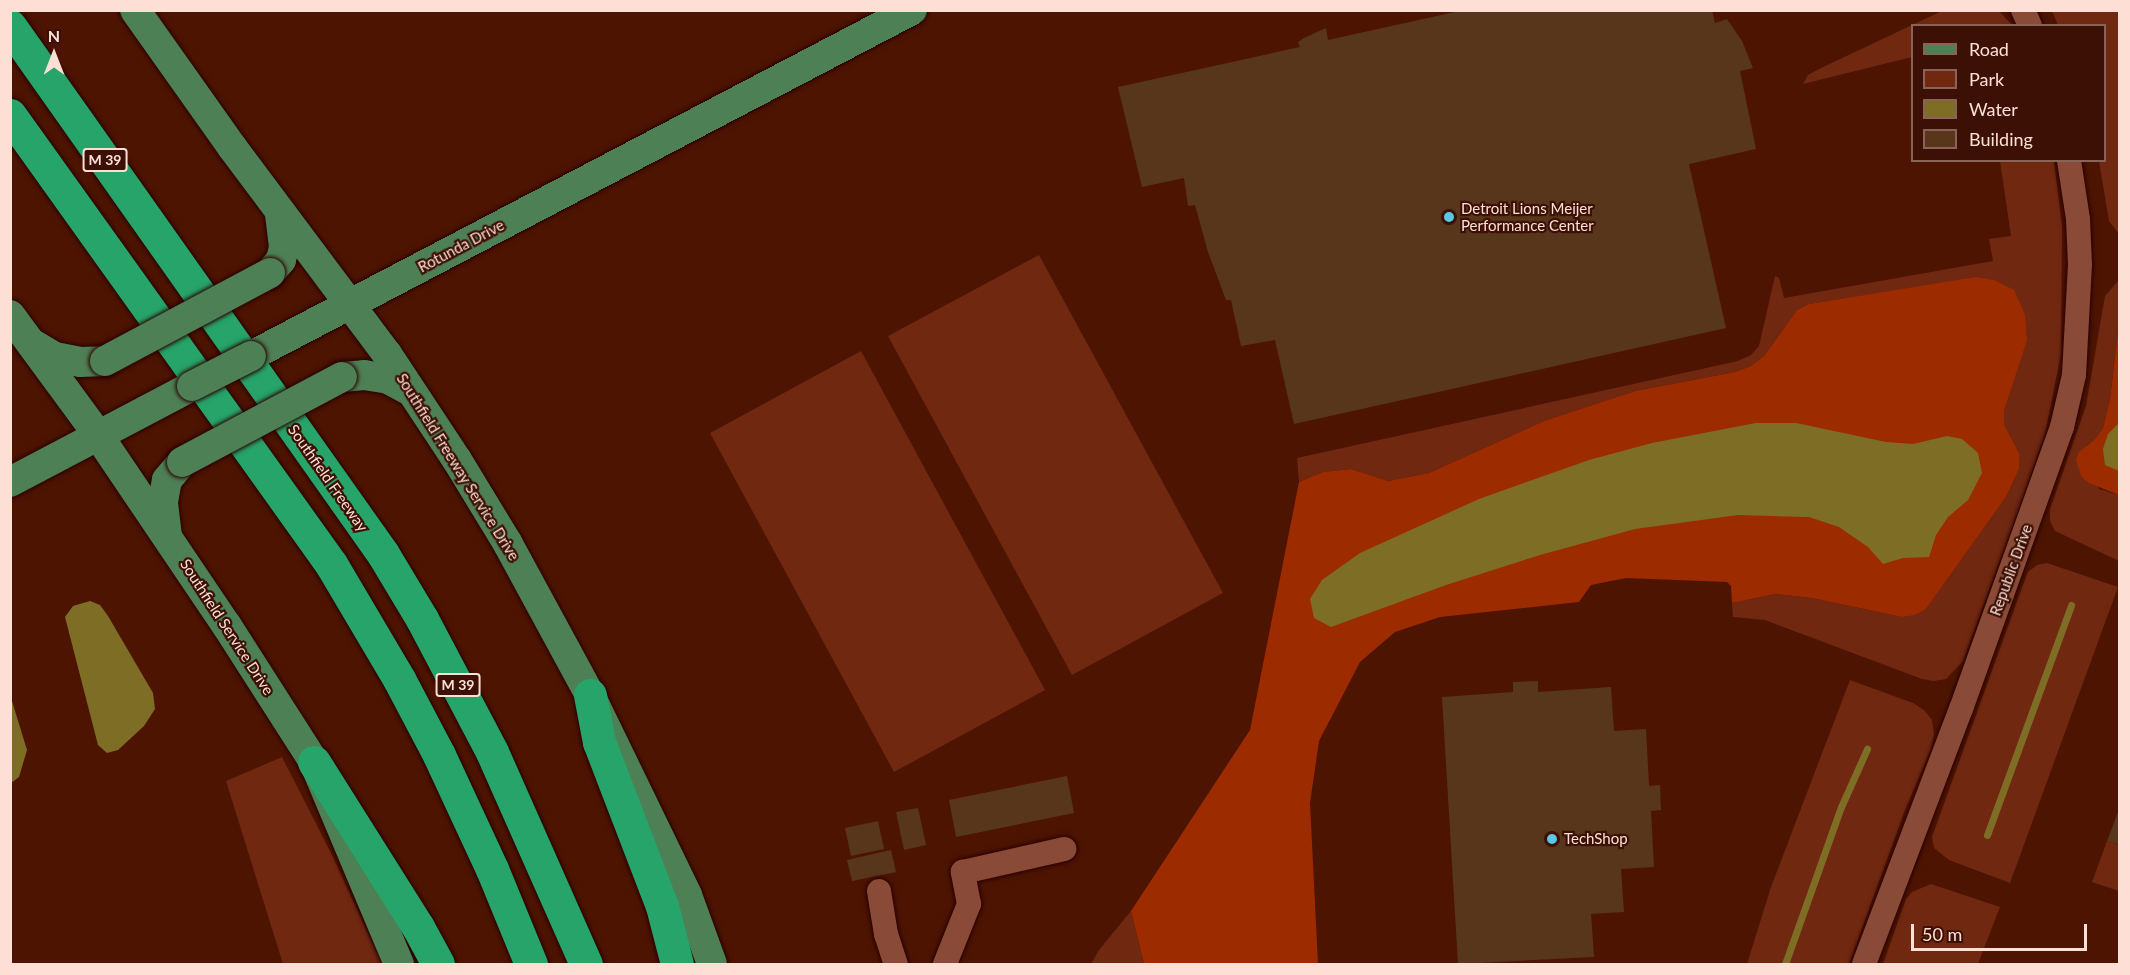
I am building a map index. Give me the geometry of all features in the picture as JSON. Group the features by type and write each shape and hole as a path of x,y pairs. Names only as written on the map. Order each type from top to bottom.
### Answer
{"highway":[{"name":"Southfield Freeway","path":"10,26 383,554 422,620 492,752 586,964"},
{"path":"10,115 331,564 399,679 438,755 492,869 531,964"},
{"path":"591,695 599,742 662,906 677,964"},
{"path":"314,762 418,927 438,964"}],"main road":[{"name":"Southfield Freeway Service Drive","path":"135,10 411,391 508,544 591,695 687,896 712,964"},
{"name":"Rotunda Drive","path":"10,482 912,10"},
{"path":"30,342 55,357 80,363 105,361 270,273 281,260 284,248 285,233 280,212"},
{"name":"Southfield Service Drive","path":"10,315 98,435 314,762 399,964"},
{"path":"167,538 163,502 167,480 182,462 342,377 364,375 388,379 411,391"}],"street":[{"path":"2023,10 2029,24"},
{"name":"Republic Drive","path":"1864,964 1961,709 2062,427 2074,375 2080,265 2078,219 2069,162"},
{"path":"945,964 969,904 963,872 1064,849"},
{"path":"879,891 886,934 896,964"}],"green space":[{"path":"1944,10 1999,11 2011,24 1914,24"},
{"path":"2052,11 2119,11 2119,234 2109,221 2099,162 2106,162 2106,24 2058,24"},
{"path":"1911,26 1911,57 1803,84 1808,75"},
{"path":"2000,162 2054,162 2062,227 2061,354 2045,434 1963,661 1946,679 1934,681 1922,679 1765,620 1733,617 1732,603 1775,594 1812,598 1902,617 1926,609 2006,497 2019,469 2019,453 2004,424 2004,411 2027,341 1994,280 1975,278 1809,304 1797,310 1764,356 1751,366 1735,372 1635,391 1544,421 1429,473 1388,481 1351,469 1323,472 1299,482 1297,458 1738,361 1751,355 1759,346 1775,276 1779,278 1784,298 1993,261 1989,239 2011,236"},
{"path":"1039,255 1223,593 1072,675 888,336"},
{"path":"2119,280 2119,323 2110,399 2103,428 2086,446 2099,489 2119,495 2119,561 2055,531 2050,521 2050,509 2086,406 2105,296"},
{"path":"861,351 1045,690 894,772 710,433"},
{"path":"2047,563 2118,587 2010,883 1949,860 1934,848 1932,837 2028,572 2037,565"},
{"path":"1850,680 1913,703 1924,710 1932,720 1934,734 1931,749 1905,810 1849,964 1747,964 1771,887"},
{"path":"282,757 331,853 382,964 283,964 226,781"},
{"path":"2107,841 2119,845 2119,891 2092,882"},
{"path":"1931,884 2000,907 1978,964 1883,964 1906,899 1912,892"},
{"path":"1131,911 1144,964 1091,964 1099,950"}],"shaded area":[{"path":"1976,277 1994,280 2014,290 2025,315 2027,341 2004,411 2004,424 2019,453 2019,469 2006,497 1926,609 1914,615 1902,617 1812,598 1775,594 1732,603 1731,586 1727,582 1626,578 1591,585 1579,602 1440,617 1395,632 1360,662 1319,741 1310,803 1318,964 1144,964 1131,911 1250,730 1299,482 1323,472 1351,469 1388,481 1429,473 1544,421 1635,391 1735,372 1751,366 1764,356 1797,310 1809,304"},
{"path":"2119,323 2119,495 2089,483 2081,476 2076,460 2079,452 2094,440 2103,428 2110,399"}],"water":[{"path":"1756,423 1796,423 1886,442 1913,444 1947,436 1962,439 1978,453 1982,473 1968,500 1948,517 1936,535 1929,557 1903,558 1883,564 1868,547 1839,527 1809,517 1738,515 1635,529 1540,555 1446,585 1331,627 1314,618 1310,599 1322,580 1360,553 1479,499 1589,460 1652,443"},
{"path":"2119,423 2119,471 2105,465 2103,449 2108,434"},
{"path":"90,601 100,605 108,616 153,693 155,709 144,726 118,750 107,753 98,745 65,617 73,606"},
{"path":"11,698 27,750 19,777 11,783"}],"building":[{"name":"Detroit Lions Meijer Performance Center","path":"1464,10 1712,10 1715,23 1727,19 1742,41 1753,68 1740,71 1756,149 1689,164 1726,328 1294,424 1275,340 1241,346 1231,300 1226,300 1208,252 1195,205 1188,206 1184,178 1142,187 1118,87 1300,47 1298,42 1326,28 1328,40"},
{"name":"TechShop","path":"1538,681 1538,692 1611,687 1614,731 1646,729 1649,786 1660,785 1661,810 1651,811 1654,867 1621,869 1624,912 1591,914 1594,957 1458,964 1442,697 1513,692 1513,682"},
{"path":"1067,776 1074,813 956,837 949,800"},
{"path":"2120,807 2120,845 2107,841"},
{"path":"918,808 926,845 904,850 896,812"},
{"path":"878,821 884,849 851,856 845,828"},
{"path":"891,850 896,872 852,881 847,860"}],"waterway":[{"path":"1987,835 2071,605"},
{"path":"1785,964 1841,807 1867,749"}],"place":[{"name":"Detroit Lions Meijer Performance Center","path":"1449,217"},
{"name":"TechShop","path":"1552,839"}]}
